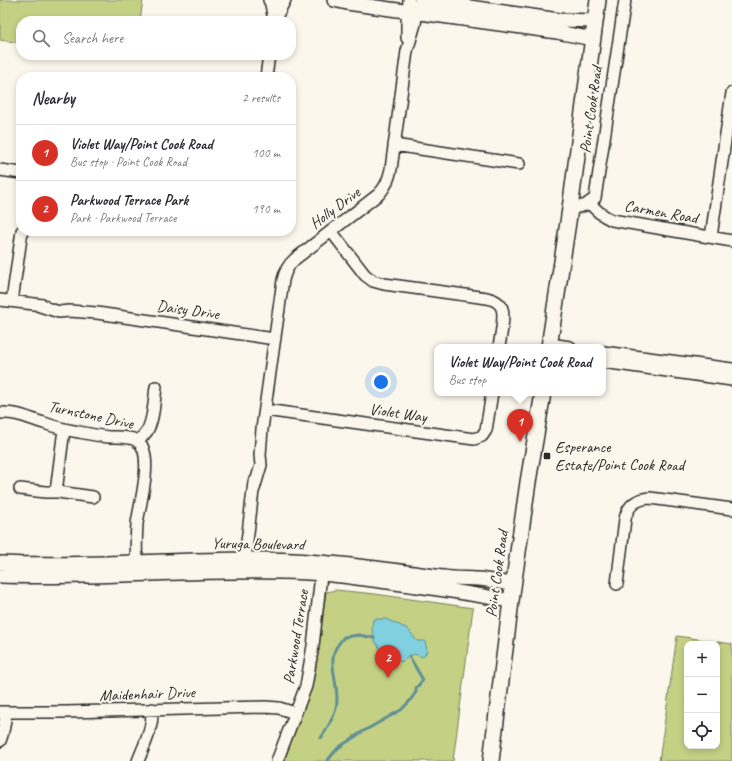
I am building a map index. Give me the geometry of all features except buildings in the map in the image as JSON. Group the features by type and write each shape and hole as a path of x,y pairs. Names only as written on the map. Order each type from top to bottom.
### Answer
{"main road":[{"name":"Point Cook Road","path":"550,344 598,0"},
{"name":"Point Cook Road","path":"491,761 511,601 528,482 542,396"}],"street":[{"path":"269,0 273,16"},
{"path":"277,16 285,0"},
{"path":"334,0 347,3 415,5 559,20 595,21"},
{"name":"Point Cook Road","path":"590,203 595,198 597,192 625,0"},
{"path":"415,5 593,39"},
{"name":"Holly Drive","path":"244,565 254,489 261,465 260,455 262,429 284,274 287,267 295,259 384,190 389,180 407,51 415,24 415,5"},
{"path":"267,72 268,60"},
{"path":"710,237 732,93"},
{"path":"394,145 519,164"},
{"path":"0,170 16,172"},
{"path":"570,209 590,203"},
{"name":"Carmen Road","path":"590,203 606,218 612,220 732,241"},
{"path":"331,232 361,272 373,281 487,298 496,301 501,307 503,314 499,344"},
{"path":"12,301 21,236"},
{"name":"Daisy Drive","path":"0,300 37,305 68,306 97,313 275,339"},
{"path":"606,352 732,369"},
{"path":"606,362 732,380"},
{"path":"138,442 149,426 152,416 156,386"},
{"name":"Violet Way","path":"265,410 474,439 482,436 486,430 492,396"},
{"name":"Turnstone Drive","path":"0,413 20,414 43,423 64,428 109,437 127,437 138,442 144,450 145,469 137,524 137,568"},
{"path":"56,492 64,428"},
{"path":"20,489 93,497"},
{"path":"617,584 625,519 628,510 633,503 650,498 732,509"},
{"name":"Yuruga Boulevard","path":"0,563 137,568"},
{"name":"Yuruga Boulevard","path":"0,576 47,576 137,568 244,565 287,572 362,565 446,577 479,579 514,584"},
{"name":"Yuruga Boulevard","path":"322,568 371,579 477,594 511,601"},
{"name":"Parkwood Terrace","path":"277,761 306,686 313,646 322,568"},
{"name":"Maidenhair Drive","path":"3,712 67,712 265,707 279,708 295,713"},
{"path":"138,761 150,729 152,709"},
{"path":"0,741 5,723 3,712"}],"green space":[{"path":"0,0 143,0 141,16 16,16 16,42 0,40"},
{"path":"336,590 473,608 453,761 282,761 314,672 326,592"},
{"path":"677,636 711,641 684,641 684,749 720,749 720,642 732,644 732,761 659,761"}],"water":[{"path":"373,619 386,619 408,629 417,641 425,641 427,651 423,657 414,654 401,662 382,652 375,641 372,629"}],"waterway":[{"path":"321,738 328,728 336,708 337,694 333,664 333,657 336,648 344,637 359,635 374,638"},
{"path":"327,761 338,748 362,732 401,710 409,702 416,692 416,688 423,680 409,656"}],"place":[{"name":"Violet Way/Point Cook Road","path":"520,442"},
{"name":"Esperance Estate/Point Cook Road","path":"547,456"},
{"name":"Parkwood Terrace Park","path":"388,678"}]}
